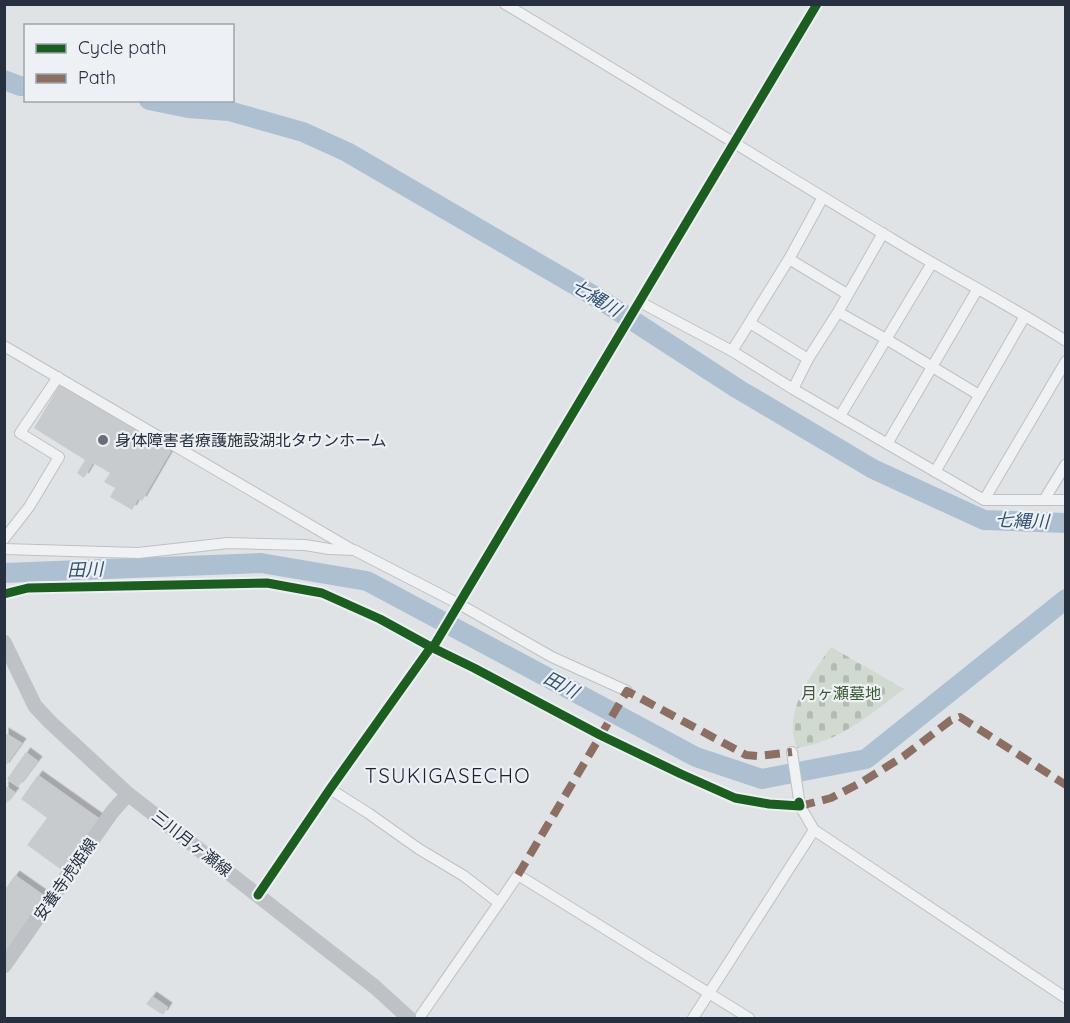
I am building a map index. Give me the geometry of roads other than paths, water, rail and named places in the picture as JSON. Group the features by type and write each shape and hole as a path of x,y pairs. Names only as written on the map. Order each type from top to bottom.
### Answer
{"main road":[{"name":"三川月ヶ瀬線","path":"4,642 35,706 50,722 129,794 375,987 409,1018"},
{"name":"安養寺虎姫線","path":"4,966 112,812 129,794"}],"street":[{"path":"505,4 1065,341"},
{"path":"258,895 458,606 817,4"},
{"path":"732,351 789,259 823,196"},
{"path":"793,389 808,359 883,233"},
{"path":"789,259 847,294"},
{"path":"840,416 932,263"},
{"path":"887,444 977,290"},
{"path":"639,303 732,351 984,500 1065,500"},
{"path":"838,312 979,395"},
{"path":"935,472 1026,316"},
{"path":"750,323 808,359"},
{"path":"4,346 354,550 552,657 627,691"},
{"path":"984,500 1065,361"},
{"path":"4,539 29,507 59,457 20,433 58,377"},
{"path":"1044,500 1065,464"},
{"path":"4,549 138,553 228,543 305,545 354,550"},
{"path":"4,594 28,588 267,584 322,593 433,645 600,735 735,798 769,804 800,804"},
{"path":"792,753 800,804 814,830 1065,998"},
{"path":"330,789 419,849 464,876 499,903"},
{"path":"693,1018 814,830"},
{"path":"419,1018 518,875 749,1018"}],"waterway":[{"name":"七縄川","path":"4,80 24,86"},
{"name":"七縄川","path":"159,102 188,108 229,111 303,132 347,152 601,300 738,389 873,469 984,520 1066,523"},
{"name":"田川","path":"4,573 261,563 367,581 696,757 762,779 866,759 1066,599"}],"place":[{"name":"身体障害者療護施設湖北タウンホーム","path":"103,440"}],"district":[{"name":"TSUKIGASECHO","path":"448,776"}],"park label":[{"name":"月ヶ瀬墓地","path":"841,693"}]}
